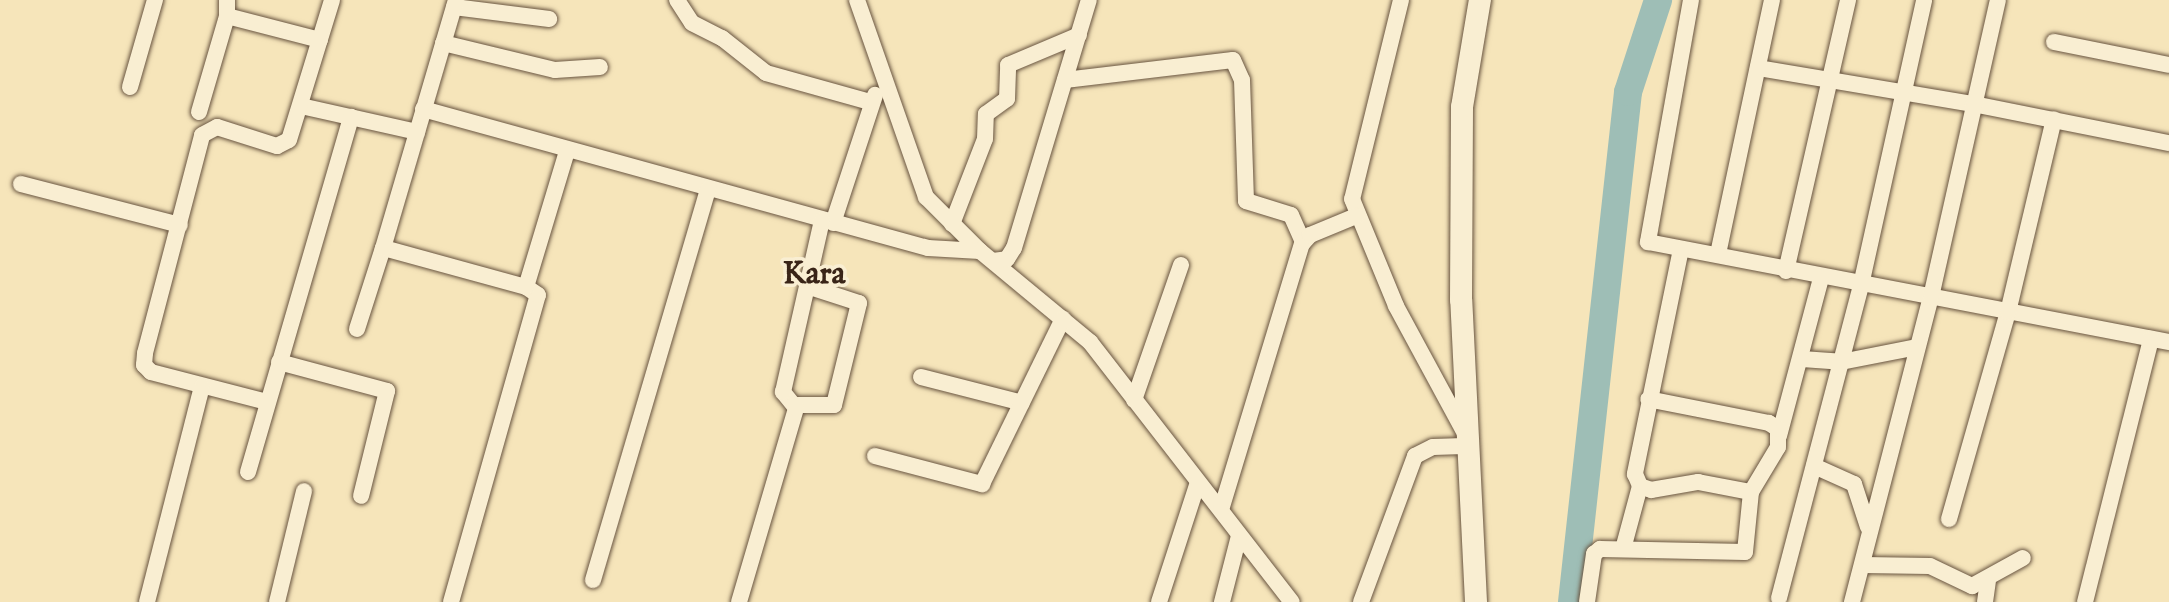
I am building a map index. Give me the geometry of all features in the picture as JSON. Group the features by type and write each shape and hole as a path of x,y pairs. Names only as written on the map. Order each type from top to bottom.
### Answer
{"street":[{"path":"130,87 155,0"},
{"path":"267,402 202,387 144,365 208,128 284,145 301,106 332,0"},
{"path":"677,0 692,23 719,36 766,73 870,102"},
{"path":"857,0 922,190 986,256 1090,342 1292,602"},
{"path":"423,109 947,253 1007,259 1014,248 1089,0"},
{"path":"1401,0 1354,178 1356,216 1396,306 1464,438"},
{"path":"1476,602 1464,438 1462,107 1480,0"},
{"path":"1691,0 1646,237 1658,246 1718,254 1821,278 2169,342"},
{"path":"1718,254 1772,0"},
{"path":"1786,271 1848,0"},
{"path":"1779,598 1861,285 1924,0"},
{"path":"1852,602 1931,297 1998,0"},
{"path":"357,329 455,4 549,19"},
{"path":"199,112 227,8 320,40"},
{"path":"952,224 985,139 985,116 1007,99 1008,65 1079,35"},
{"path":"2054,42 2169,65"},
{"path":"443,43 555,70 600,67"},
{"path":"1065,80 1225,59 1236,62 1243,91 1246,203 1291,215 1303,242 1221,510"},
{"path":"1758,68 1973,104 2169,143"},
{"path":"810,287 853,297 859,307 834,405 796,405 783,395 810,287 828,222 870,102 884,84"},
{"path":"301,106 417,132"},
{"path":"248,472 351,117"},
{"path":"1949,519 2008,312 2054,119"},
{"path":"526,287 567,151"},
{"path":"21,184 180,225"},
{"path":"593,580 708,189"},
{"path":"1303,242 1356,216"},
{"path":"383,248 537,291 451,602"},
{"path":"1623,549 1640,486 1636,455 1681,249"},
{"path":"1134,400 1181,265"},
{"path":"1587,602 1595,552 1623,549 1742,554 1747,549 1751,492 1774,457 1821,278"},
{"path":"875,456 982,484 1063,319"},
{"path":"2085,602 2151,339"},
{"path":"1802,359 1841,362 1917,347"},
{"path":"279,362 387,391 361,496"},
{"path":"921,377 1022,403"},
{"path":"147,602 202,387"},
{"path":"1648,399 1769,423 1779,436"},
{"path":"739,602 796,405"},
{"path":"1361,602 1415,456 1464,438"},
{"path":"1814,466 1858,488 1869,536"},
{"path":"1159,602 1198,482"},
{"path":"1640,486 1657,490 1698,482 1751,492"},
{"path":"277,602 304,491"},
{"path":"1222,602 1239,536"},
{"path":"1863,565 1930,566 1961,585 1988,581 2023,558"},
{"path":"1985,602 1988,581"}],"waterway":[{"path":"1572,602 1628,92 1658,0"}],"district":[{"name":"Kara","path":"814,275"}]}
